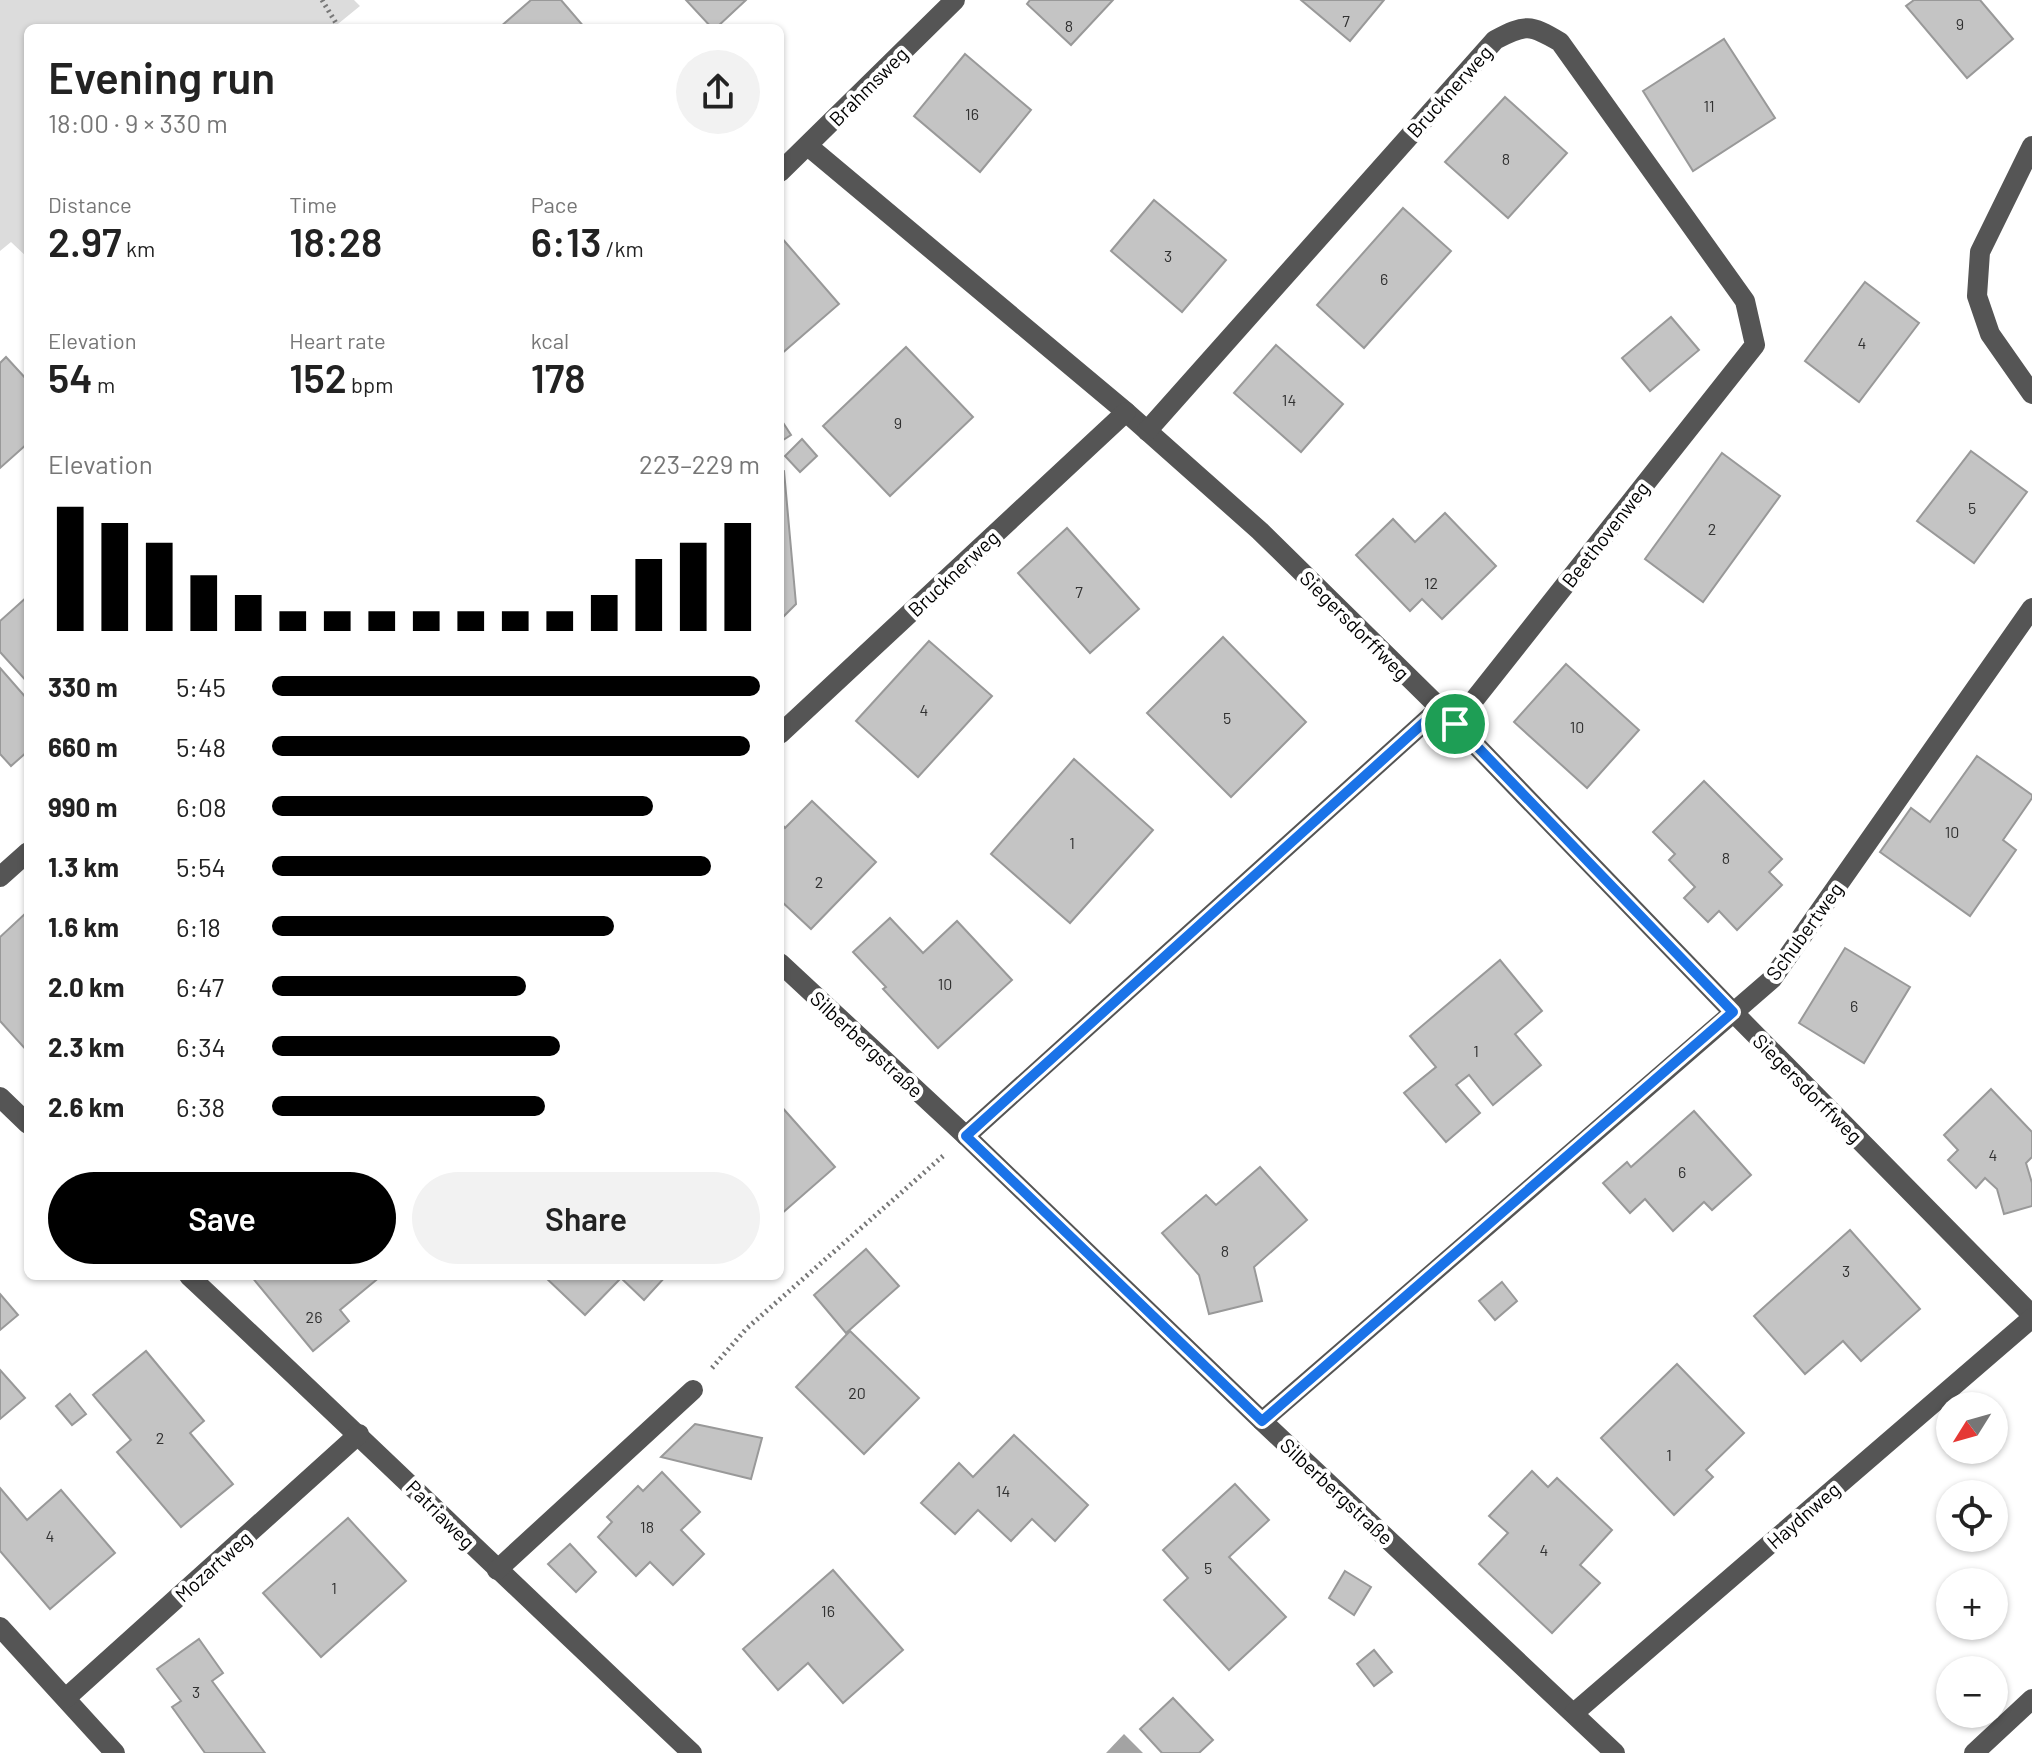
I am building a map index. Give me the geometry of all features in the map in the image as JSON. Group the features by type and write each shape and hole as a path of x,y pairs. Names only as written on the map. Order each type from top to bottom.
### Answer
{"street":[{"name":"Brahmsweg","path":"784,168 955,0"},
{"name":"Brucknerweg","path":"1147,431 1495,40 1518,27 1540,30 1560,42 1745,301 1755,345"},
{"name":"Siegersdorffweg","path":"808,146 1126,412 1260,531 1440,708 2032,1316"},
{"path":"2032,146 1980,252 1977,296 1990,334 2032,394"},
{"name":"Beethovenweg","path":"1455,724 1755,345"},
{"name":"Brucknerweg","path":"784,730 1126,412"},
{"name":"Schubertweg","path":"1262,1421 1772,979 2032,608"},
{"path":"966,1136 1440,708"},
{"path":"0,877 24,856"},
{"name":"Silberbergstraße","path":"784,967 1615,1753"},
{"path":"0,1097 24,1120"},
{"name":"Patriaweg","path":"195,1280 692,1753"},
{"name":"Haydnweg","path":"1574,1713 2032,1316"},
{"path":"497,1570 693,1390"},
{"name":"Mozartweg","path":"66,1698 359,1434"},
{"path":"0,1627 115,1753"},
{"path":"1974,1753 2032,1699"}],"path":[{"path":"322,0 337,24"},
{"path":"693,1390 746,1329 966,1136"}],"shaded area":[{"path":"0,0 354,0 360,6 338,24 24,24 24,254 11,242 0,251"},
{"path":"1124,1734 1143,1753 1106,1753"}],"building":[{"path":"531,0 561,0 582,24 504,24"},
{"path":"686,0 746,0 720,24 708,24"},
{"path":"1030,0 1113,0 1071,45 1027,4"},
{"path":"1301,0 1384,0 1350,41"},
{"path":"1914,0 1980,0 2013,39 1967,78 1906,6"},
{"path":"1724,39 1775,118 1693,171 1643,91"},
{"path":"965,54 1031,110 980,172 914,116"},
{"path":"1505,97 1567,153 1508,218 1445,162"},
{"path":"1154,200 1226,260 1182,312 1111,251"},
{"path":"1403,208 1451,251 1364,348 1317,305"},
{"path":"784,241 839,304 784,352"},
{"path":"1865,282 1919,323 1859,402 1805,361"},
{"path":"1671,317 1699,350 1650,391 1622,358"},
{"path":"1276,345 1343,404 1301,452 1234,393"},
{"path":"906,347 973,417 890,496 823,426"},
{"path":"6,357 24,377 24,447 0,468 0,363"},
{"path":"784,424 791,435 784,439"},
{"path":"802,439 817,456 800,472 785,456"},
{"path":"1971,451 2027,492 1974,563 1917,521"},
{"path":"1722,453 1780,496 1703,602 1645,559"},
{"path":"784,471 796,604 784,616"},
{"path":"1445,513 1496,566 1442,619 1422,599 1410,611 1356,555 1393,519 1415,542"},
{"path":"1067,528 1139,609 1090,653 1018,573"},
{"path":"24,600 24,679 0,652 0,621"},
{"path":"1223,637 1306,722 1231,797 1147,713"},
{"path":"929,641 992,696 918,777 856,721"},
{"path":"1566,664 1639,730 1587,788 1514,722"},
{"path":"0,668 24,695 24,755 11,766 0,754"},
{"path":"1977,756 2032,798 2003,840 2016,850 1970,916 1880,852 1911,808 1930,822"},
{"path":"1074,759 1153,830 1070,923 991,854"},
{"path":"1704,781 1782,859 1769,872 1782,885 1737,930 1719,911 1708,922 1684,898 1695,887 1669,860 1675,854 1653,832"},
{"path":"812,801 876,862 811,929 784,904 785,828"},
{"path":"24,915 24,1048 0,1021 0,937"},
{"path":"890,918 923,953 957,921 1012,980 938,1048 853,952"},
{"path":"1845,948 1910,987 1864,1063 1799,1023"},
{"path":"1500,960 1542,1011 1515,1034 1541,1065 1493,1105 1469,1075 1456,1085 1480,1113 1446,1142 1404,1093 1436,1067 1410,1036"},
{"path":"1991,1089 2032,1132 2032,1157 2026,1163 2032,1183 2032,1206 2004,1214 1997,1189 1985,1178 1976,1188 1948,1160 1958,1150 1944,1135"},
{"path":"784,1110 835,1167 784,1212"},
{"path":"1694,1111 1751,1175 1712,1210 1704,1202 1673,1231 1645,1199 1630,1213 1603,1183 1627,1162 1631,1167"},
{"path":"1260,1167 1307,1220 1254,1267 1262,1301 1209,1314 1199,1275 1162,1233 1206,1195 1216,1205"},
{"path":"1850,1230 1920,1309 1861,1361 1843,1341 1805,1374 1754,1316"},
{"path":"866,1249 899,1286 846,1333 814,1295"},
{"path":"254,1280 376,1280 340,1310 349,1321 313,1351"},
{"path":"548,1280 619,1280 585,1315"},
{"path":"623,1280 662,1280 644,1300"},
{"path":"1502,1282 1517,1301 1495,1320 1479,1301"},
{"path":"0,1294 18,1315 0,1330"},
{"path":"850,1331 919,1398 864,1454 796,1387"},
{"path":"146,1351 204,1421 190,1433 233,1484 181,1527 117,1452 131,1440 93,1395"},
{"path":"1677,1364 1744,1433 1706,1470 1713,1477 1674,1515 1601,1438"},
{"path":"0,1370 25,1398 0,1419"},
{"path":"70,1394 86,1414 72,1425 56,1406"},
{"path":"695,1424 762,1438 751,1479 661,1457"},
{"path":"1014,1435 1088,1505 1055,1541 1032,1519 1011,1541 978,1510 955,1534 921,1503 959,1463 973,1477"},
{"path":"1532,1471 1548,1487 1557,1478 1612,1530 1580,1565 1600,1583 1552,1633 1479,1564 1508,1533 1489,1516"},
{"path":"662,1472 700,1512 681,1530 704,1554 673,1585 650,1562 636,1576 598,1537 612,1522 607,1517 638,1486 643,1491"},
{"path":"1235,1484 1269,1520 1229,1557 1286,1617 1229,1670 1164,1600 1188,1578 1163,1550"},
{"path":"0,1488 27,1520 61,1490 115,1553 50,1609 0,1551"},
{"path":"348,1518 406,1581 321,1657 263,1593"},
{"path":"570,1544 596,1572 576,1592 548,1564"},
{"path":"833,1570 903,1650 843,1703 808,1663 778,1690 743,1649"},
{"path":"1345,1571 1371,1587 1354,1615 1329,1598"},
{"path":"199,1639 223,1673 212,1681 265,1753 205,1753 172,1707 181,1701 157,1669"},
{"path":"1374,1650 1392,1672 1374,1686 1357,1664"},
{"path":"1173,1698 1213,1740 1199,1753 1162,1753 1140,1729"}],"route":[{"path":"1440,708 1455,724 1733,1012 1262,1421 966,1136 1440,708"}]}
